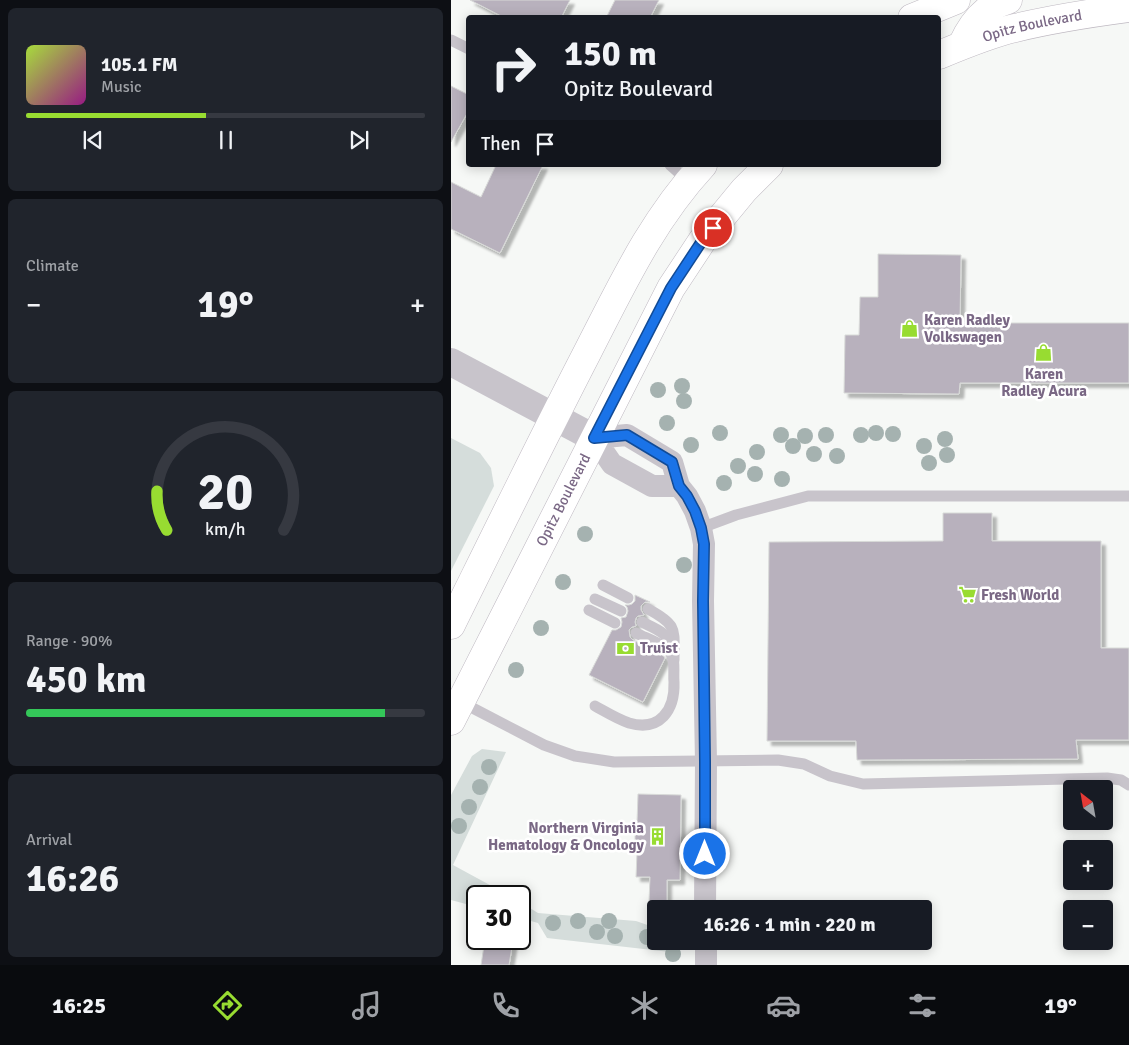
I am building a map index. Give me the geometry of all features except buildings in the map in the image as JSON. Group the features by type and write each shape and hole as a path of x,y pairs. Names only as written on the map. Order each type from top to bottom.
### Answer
{"main road":[{"path":"919,15 956,0"},
{"path":"950,50 984,14 996,5 1008,0"},
{"name":"Opitz Boulevard","path":"950,50 1014,28 1129,8"},
{"name":"Opitz Boulevard","path":"456,711 671,288 702,241 744,190 767,167"},
{"path":"451,625 554,416 636,257 669,206 687,170"}],"street":[{"path":"451,362 594,438 612,464 652,486 679,486"},
{"path":"594,438 627,435 672,462 679,486 695,511 701,528 704,544 705,900"},
{"path":"706,950 706,965"}],"lane":[{"path":"451,40 466,48"},
{"path":"701,528 743,513 808,496 1129,496"},
{"path":"603,585 628,598"},
{"path":"595,599 621,611"},
{"path":"595,706 629,723 640,725 659,721 672,704 674,693 674,632 670,623 664,617 648,609"},
{"path":"589,610 615,623"},
{"path":"642,622 668,637 673,645 674,662"},
{"path":"636,633 663,646 669,652 674,662"},
{"path":"456,711 544,746 575,756 614,762 778,760 804,764 830,776 863,784 1107,778 1121,780 1129,785"}],"shaded area":[{"path":"451,438 480,453 491,468 494,486 451,571"},
{"path":"482,749 506,752 453,865 490,885 466,885 466,904 451,900 451,795 472,756"},
{"path":"531,909 538,913 636,921 647,925 647,949 547,938 538,923 531,921"},
{"path":"652,950 673,950 670,952"}],"place":[{"name":"Karen Radley Volkswagen","path":"910,329"},
{"name":"Karen Radley Acura","path":"1044,353"},
{"name":"Fresh World","path":"967,595"},
{"name":"Truist","path":"626,648"},
{"name":"Northern Virginia Hematology & Oncology","path":"658,837"}],"route":[{"path":"705,854 704,544 701,528 695,511 679,486 672,462 627,435 594,438 671,288 702,241 713,228"}]}
